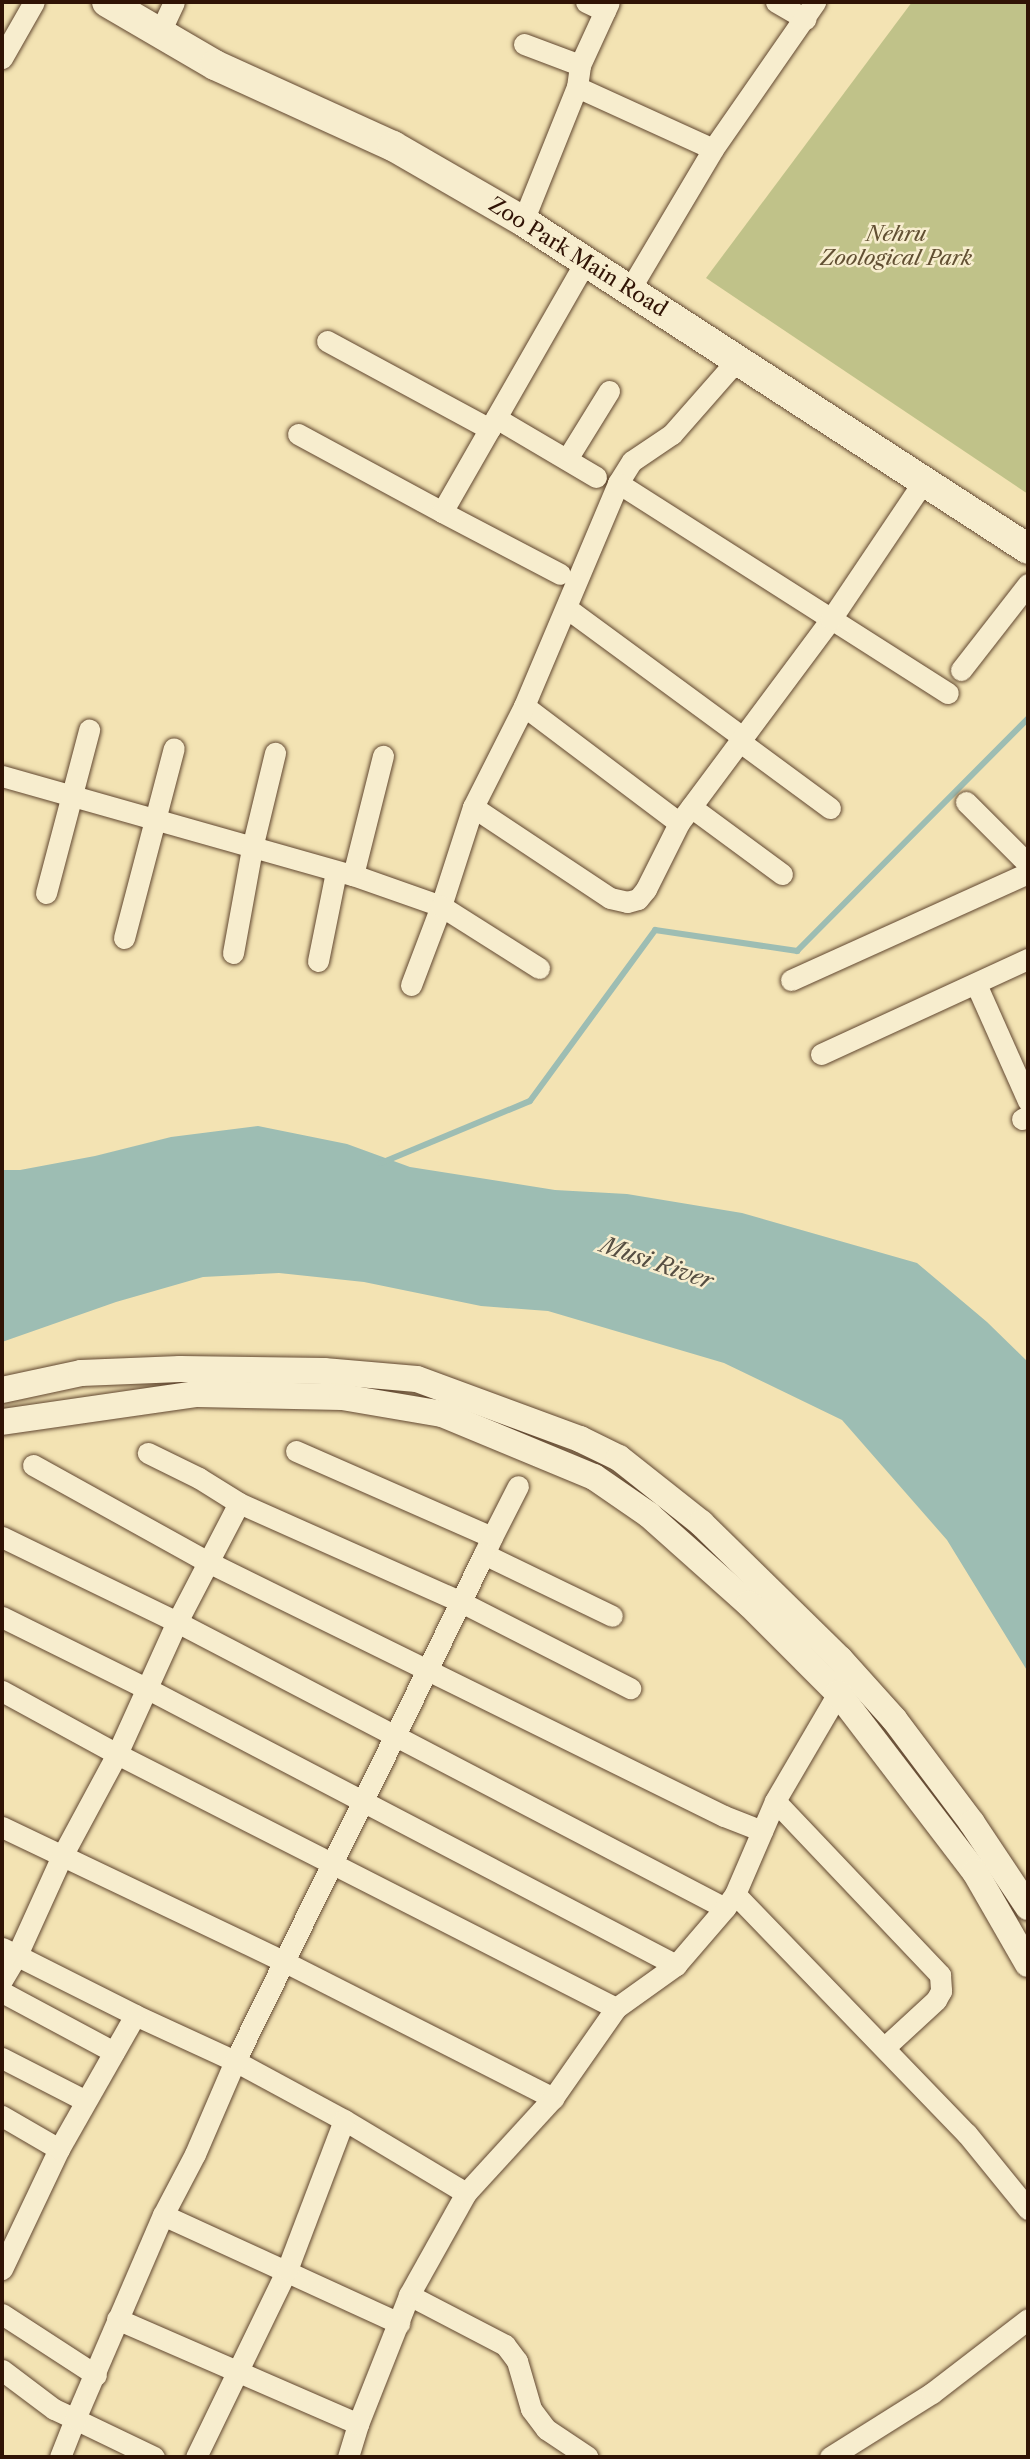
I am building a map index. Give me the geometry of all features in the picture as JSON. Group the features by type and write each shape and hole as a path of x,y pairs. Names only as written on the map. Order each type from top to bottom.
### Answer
{"main road":[{"name":"Zoo Park Main Road","path":"107,2 215,65 393,146 523,221 1028,549"}],"street":[{"path":"2,58 34,2"},
{"path":"160,32 174,2"},
{"path":"630,289 713,149 810,10 776,2"},
{"path":"523,221 579,76 600,5"},
{"path":"524,44 713,149"},
{"path":"442,512 586,261"},
{"path":"327,341 567,459 596,477"},
{"path":"411,985 441,906 473,807 524,706 568,609 618,483 632,461 672,434 737,360"},
{"path":"567,459 610,391"},
{"path":"298,434 560,574"},
{"path":"473,807 610,898 627,902 638,899 685,815 831,619 923,482"},
{"path":"618,483 948,693"},
{"path":"961,670 1028,584"},
{"path":"568,609 830,808"},
{"path":"524,706 685,815 782,874"},
{"path":"46,893 89,730"},
{"path":"124,938 174,748"},
{"path":"233,953 252,848 275,753"},
{"path":"318,961 383,756"},
{"path":"2,776 345,873 441,906 539,968"},
{"path":"966,802 1028,864"},
{"path":"791,980 1028,873"},
{"path":"821,1054 1028,960"},
{"path":"976,984 1026,1112"},
{"path":"2,1390 81,1373 180,1369 324,1371 417,1379 567,1434 609,1453 701,1523 840,1659 894,1719 972,1823 1028,1907"},
{"path":"2,1422 197,1394 342,1397 442,1414 594,1477 649,1515 749,1604 838,1693 975,1872 1028,1964"},
{"path":"296,1451 488,1545 612,1616"},
{"path":"148,1453 199,1478 239,1503 461,1602 630,1688"},
{"path":"33,1465 208,1562 724,1816 762,1831"},
{"path":"60,2457 117,2319 163,2215 195,2154 235,2061 360,1802 397,1738 518,1486"},
{"path":"2,1980 9,1952 117,1754 177,1622 239,1503"},
{"path":"2,1537 177,1622 397,1738 730,1901 886,2047 967,2134 1028,2209"},
{"path":"2,1617 148,1689 676,1965"},
{"path":"2,1691 117,1754 616,2008"},
{"path":"348,2457 358,2424 409,2295 466,2193 553,2098 616,2008 676,1965 730,1901 775,1801 838,1693"},
{"path":"775,1801 940,1975 941,1991 936,2000 886,2047"},
{"path":"2,1827 285,1962 553,2098"},
{"path":"9,1952 235,2061 344,2120 466,2193"},
{"path":"2,1992 114,2052"},
{"path":"2,2269 59,2149 135,2015"},
{"path":"2,2058 86,2101"},
{"path":"2,2116 59,2149"},
{"path":"196,2457 287,2270 344,2120"},
{"path":"163,2215 399,2323"},
{"path":"409,2295 505,2345 517,2361 531,2409 546,2429 588,2457"},
{"path":"2,2314 96,2375"},
{"path":"117,2319 358,2424"},
{"path":"830,2457 932,2393 1028,2319"},
{"path":"2,2370 54,2409 154,2457"}],"green space":[{"name":"Nehru Zoological Park","path":"912,2 1028,2 1028,494 706,278"}],"water":[{"name":"Musi River","path":"258,1126 347,1144 410,1167 555,1190 627,1194 742,1213 917,1263 987,1322 1028,1362 1028,1672 947,1540 842,1420 724,1363 548,1311 481,1306 364,1282 279,1273 203,1277 116,1302 2,1342 2,1170 20,1170 95,1156 171,1137"}],"waterway":[{"path":"381,1163 530,1101 655,930 797,951 1028,718"}]}
